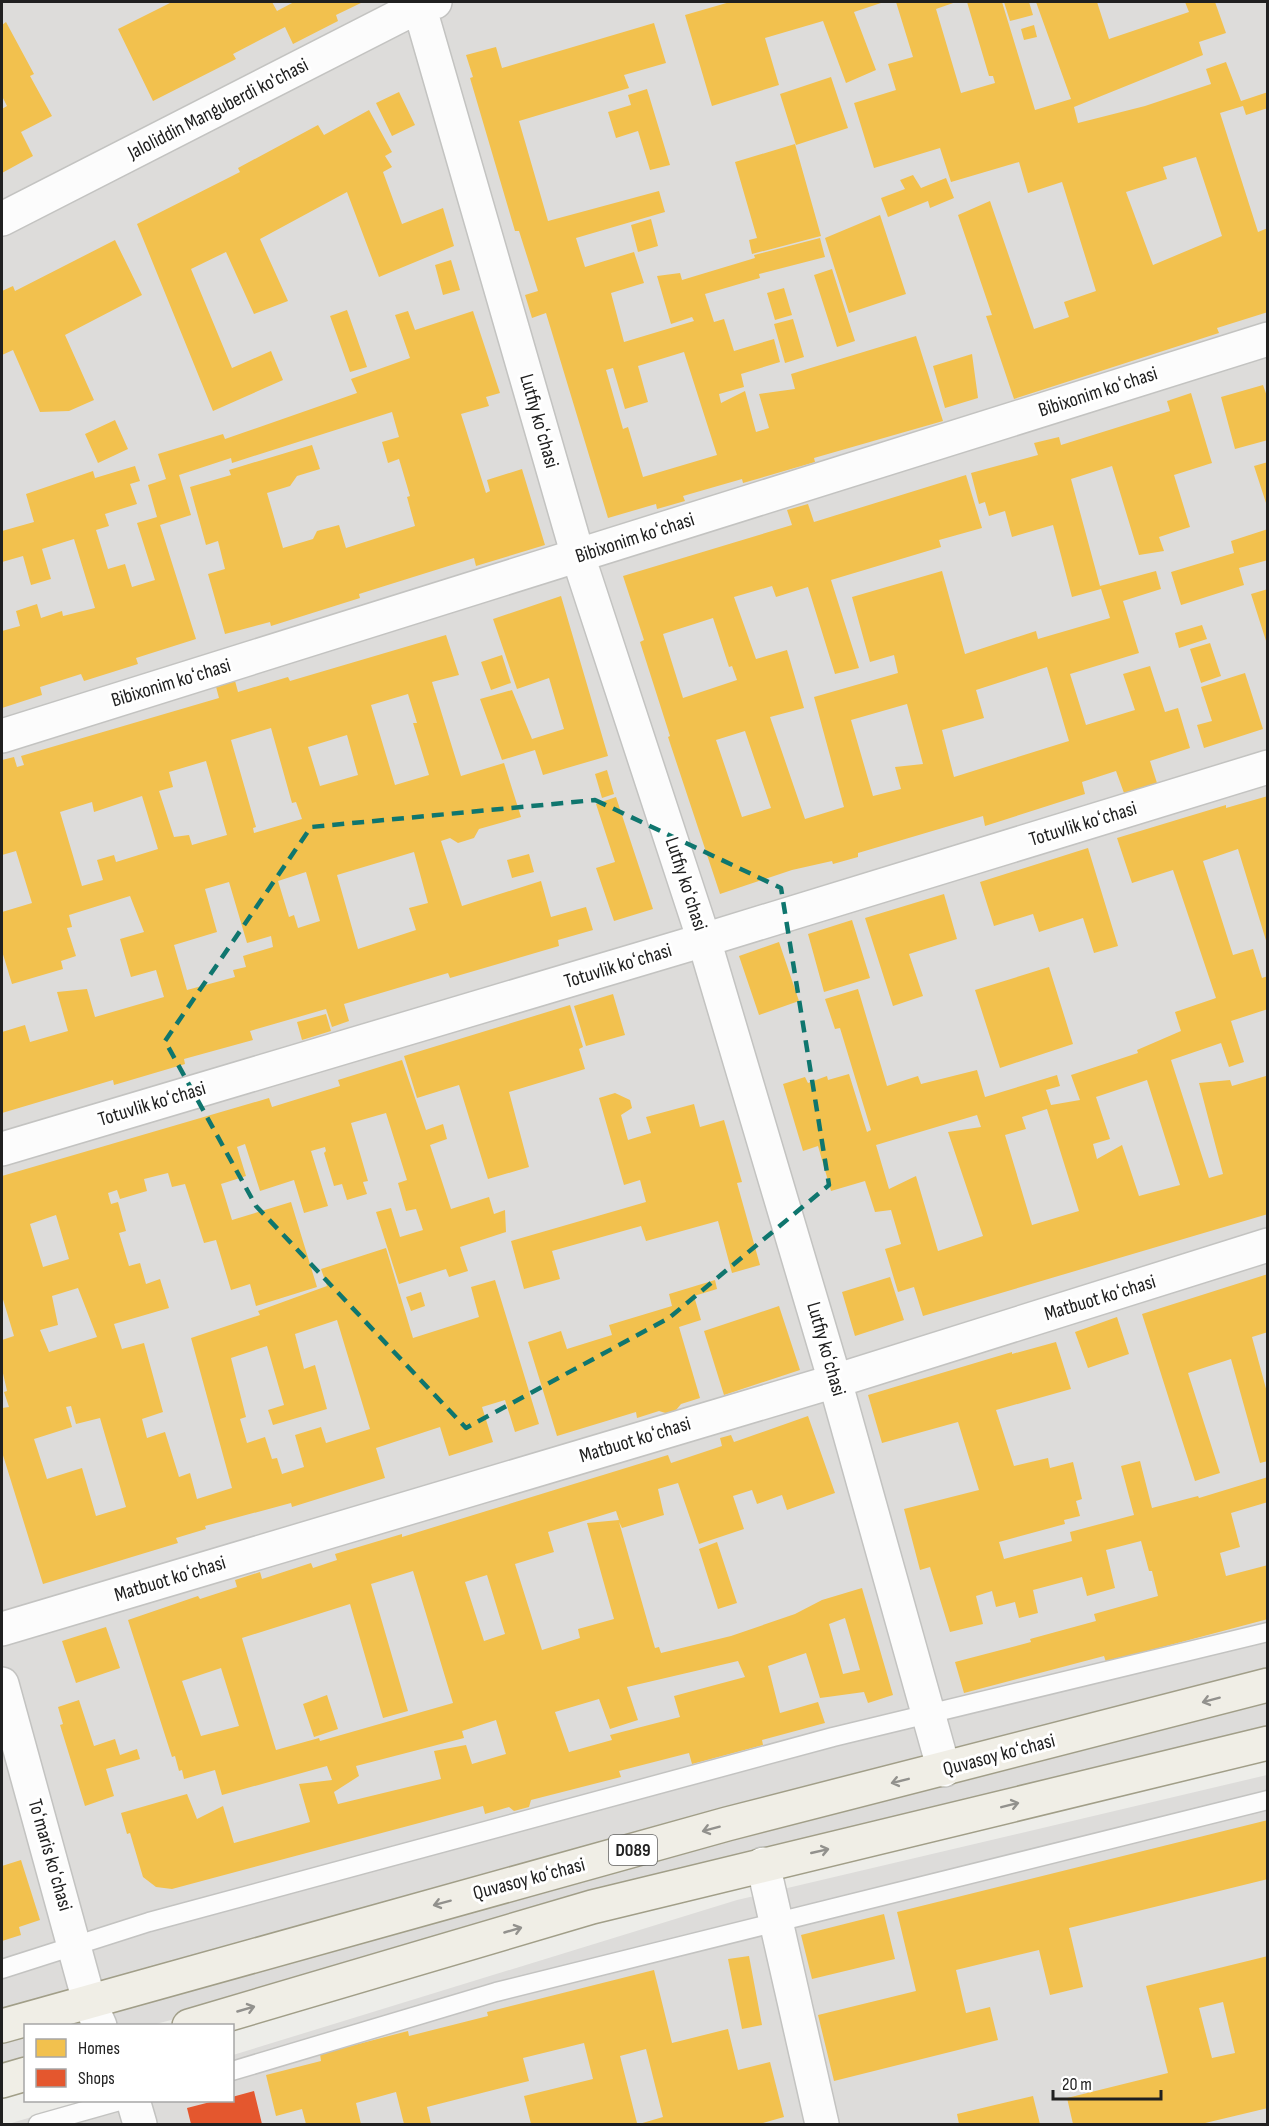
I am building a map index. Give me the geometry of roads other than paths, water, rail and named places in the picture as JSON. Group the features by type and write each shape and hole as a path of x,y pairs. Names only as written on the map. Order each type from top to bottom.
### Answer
{"main road":[{"name":"Quvasoy koʻchasi","path":"2,2026 95,2013 727,1824 1268,1685"},
{"path":"764,1864 1268,1743"},
{"name":"D089","path":"192,2024 591,1907 764,1864"},
{"path":"2,2081 24,2075"}],"street":[{"name":"Jaloliddin Manguberdi ko'chasi","path":"2,219 424,3"},
{"name":"Lutfiy koʻchasi","path":"424,3 578,556 704,940 835,1381 944,1770"},
{"name":"Bibixonim koʻchasi","path":"2,736 1268,339"},
{"name":"Totuvlik koʻchasi","path":"2,1149 704,940 1268,767"},
{"name":"Matbuot koʻchasi","path":"2,1629 835,1381 1268,1245"},
{"name":"Toʻmaris koʻchasi","path":"2,1684 95,2013"},
{"path":"764,1864 775,1924 822,2124"},
{"path":"133,2102 140,2124"}],"lane":[{"path":"2,1969 161,1918 822,1740 1268,1632"},
{"path":"234,2070 496,1992 1268,1800"},
{"path":"38,2124 116,2102"}]}
